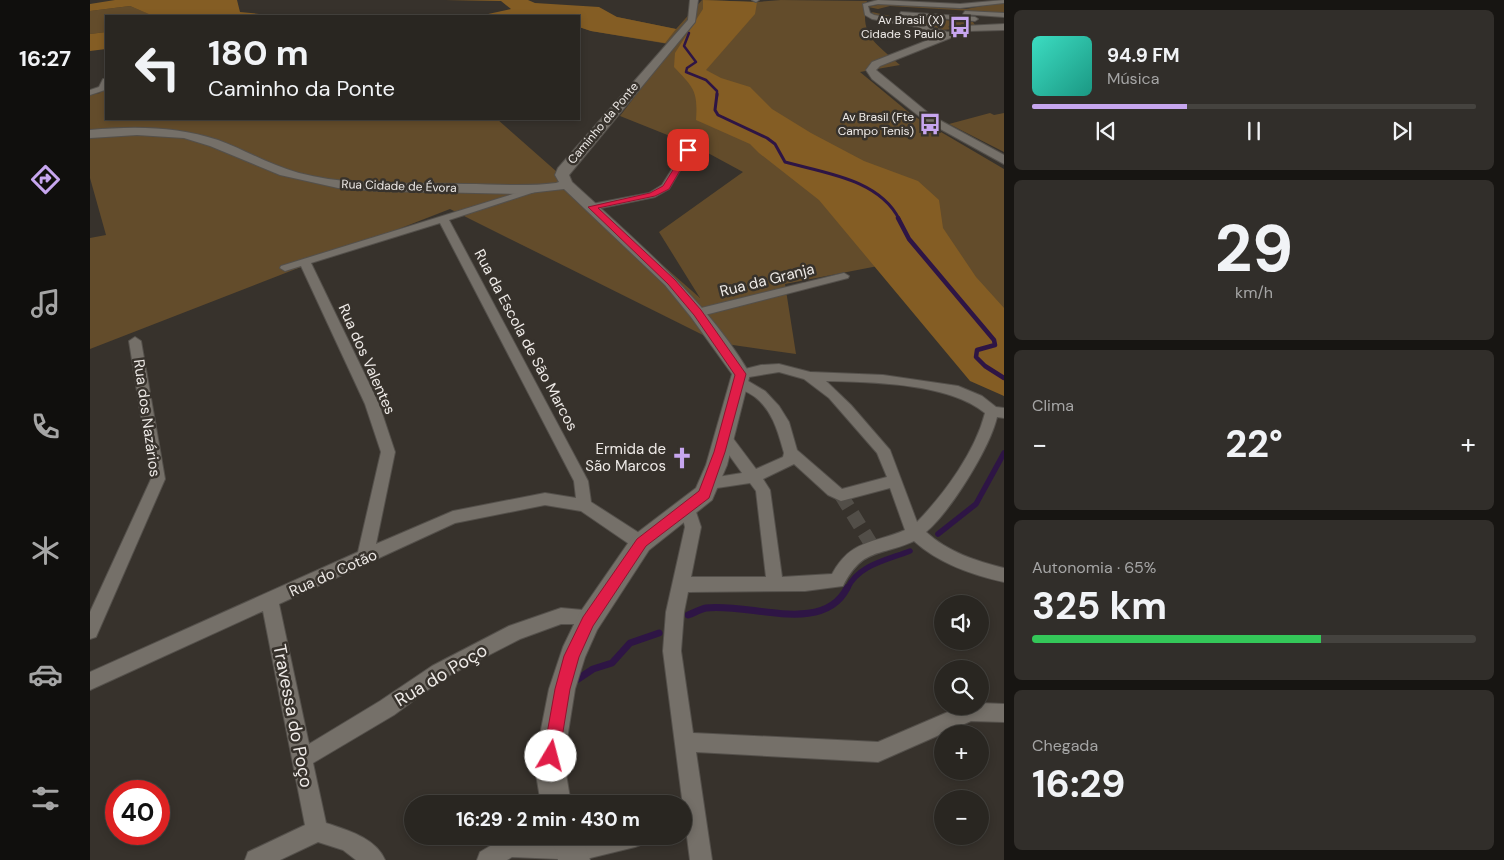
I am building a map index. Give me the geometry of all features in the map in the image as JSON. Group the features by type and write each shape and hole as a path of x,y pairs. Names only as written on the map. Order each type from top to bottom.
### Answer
{"street":[{"name":"Caminho da Ponte","path":"694,0 692,20 563,170 562,175 567,184 672,282 697,312 739,378"},
{"path":"922,0 936,3"},
{"path":"949,34 913,24 877,19 868,14 865,5 873,2 986,4 1004,1"},
{"path":"884,11 891,8 1004,15"},
{"path":"866,10 875,10"},
{"path":"884,11 1004,21"},
{"path":"1004,27 970,27 876,64 872,70 876,77 928,118 1004,160"},
{"path":"90,92 102,88 105,83"},
{"name":"Rua Cidade de Évora","path":"90,134 118,132 186,135 214,143 268,167 296,176 330,183 360,186 542,188 567,184"},
{"path":"592,207 652,194 666,187 688,150"},
{"path":"285,268 542,188"},
{"name":"Rua da Escola de São Marcos","path":"444,220 581,480 584,505"},
{"name":"Rua dos Valentes","path":"305,263 372,404 388,452 364,558"},
{"name":"Rua da Granja","path":"697,312 844,276"},
{"name":"Rua dos Nazários","path":"90,631 158,479 135,341"},
{"path":"682,585 837,581 843,566 854,554 915,532 946,501 988,426 998,412 977,399 958,391 883,379 811,376 777,367 764,367 739,378"},
{"path":"811,376 845,406 881,448 888,459 894,481 915,532 938,549 969,564 1004,576"},
{"path":"554,795 550,768 552,745 562,689 572,656 588,622 641,542 704,494 710,483 724,437 739,378"},
{"path":"739,378 760,394 774,409 782,422 792,453 833,491 841,495 894,481"},
{"path":"724,437 763,490 775,584"},
{"path":"710,483 754,477 789,460 792,453"},
{"name":"Rua do Cotão","path":"90,681 453,517 545,499 584,505"},
{"path":"584,505 641,542"},
{"path":"687,795 684,742 672,651 675,612 693,526 688,507"},
{"name":"Travessa do Poço","path":"270,601 317,830"},
{"name":"Rua do Poço","path":"302,758 387,708 438,672 515,632 561,616 577,616 588,622"},
{"path":"684,742 878,752 971,712 1004,713"},
{"path":"256,860 317,830 349,841 374,860"},
{"path":"692,833 700,860"},
{"path":"488,860 510,846 570,849 590,845"}],"shaded area":[{"path":"115,0 237,0 240,12 270,15 151,15 130,6 90,11 90,4"},
{"path":"445,0 528,0 535,3 599,7 617,17 676,29 665,43 591,31 580,27 580,15 484,15 511,9 501,1"},
{"path":"702,0 757,2 781,0 867,1 865,23 868,31 877,44 900,65 860,72 912,115 1004,169 1004,396 878,266 785,284 796,354 719,343 450,209 90,349 90,238 106,235 90,178 90,95 100,93 105,82 105,120 498,120 700,298 659,232 743,172 695,146 620,116 674,45 591,31 580,27 580,16 617,17 676,29"},
{"path":"703,0 757,2 755,14 706,70 721,78 750,87 772,109 811,133 864,161 918,181 939,200 943,228 976,277 1004,308 1004,396 970,381 819,200 750,144 696,120 696,102 693,90 674,67 675,53 703,9"},
{"path":"1004,2 1004,13 890,6 878,9 868,7 882,4 966,9"},
{"path":"130,6 152,15 105,15 105,32 90,34 90,11"},
{"path":"872,12 895,17 973,22 975,25 962,24 957,27 951,25 948,27 955,29 941,30 873,15"},
{"path":"105,32 105,49 90,51 90,34"},
{"path":"990,113 994,115 1004,113 1004,152 949,124"}],"waterway":[{"path":"689,33 684,46 696,62 687,68 686,72 706,80 717,91 717,94"},
{"path":"717,94 715,110 718,115 767,138 775,144 785,162 833,174 864,186 890,206 899,219"},
{"path":"898,218 909,239 994,340 995,345 977,350 976,357 985,366 1004,378"},
{"path":"938,534 976,504 1004,453"},
{"path":"847,589 858,574 874,564 910,551"},
{"path":"688,615 706,608 723,607 783,614 803,614 821,611 836,602 847,588"},
{"path":"578,679 593,669 612,663 630,643 659,633"}],"tunnel":[{"path":"841,495 873,547"}],"place":[{"name":"Av Brasil (X) Cidade S Paulo","path":"960,27"},
{"name":"Av Brasil (Fte Campo Tenis)","path":"930,124"},
{"name":"Ermida de São Marcos","path":"682,458"}],"route":[{"path":"551,756 562,689 572,656 588,622 641,542 704,494 710,483 741,374 697,312 672,282 592,207 652,194 666,187 688,150"}]}
